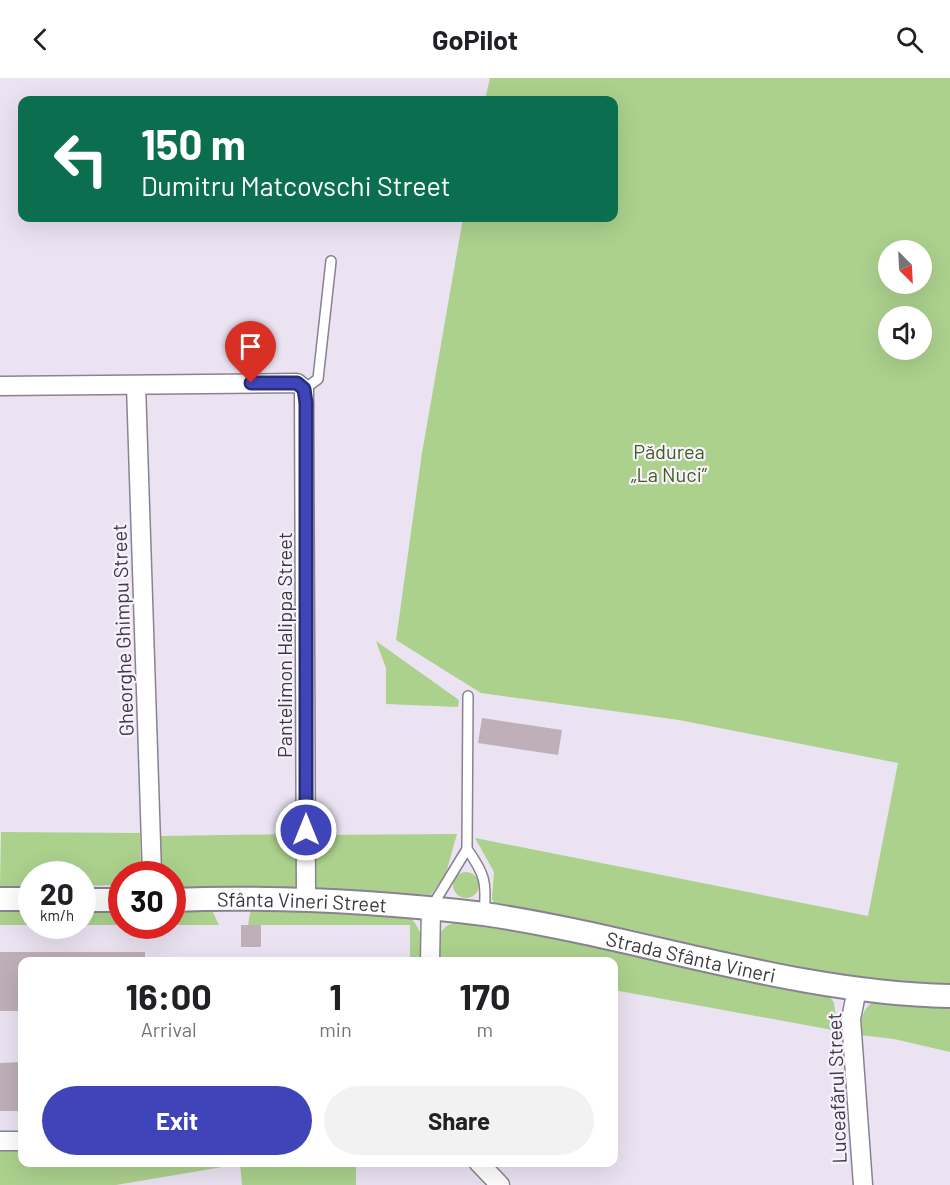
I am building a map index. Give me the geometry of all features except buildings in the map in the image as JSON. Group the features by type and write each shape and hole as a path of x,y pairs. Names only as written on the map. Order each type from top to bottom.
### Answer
{"street":[{"path":"0,386 297,383 304,389"},
{"name":"Gheorghe Ghimpu Street","path":"136,385 152,861"},
{"name":"Pantelimon Halippa Street","path":"304,389 306,901"},
{"name":"Sfânta Vineri Street","path":"186,899 226,898 431,908"},
{"path":"0,899 18,899"},
{"path":"430,957 431,908"},
{"name":"Strada Sfânta Vineri","path":"431,908 484,914 810,982 857,989 950,996"},
{"name":"Luceafărul Street","path":"857,989 851,1019 863,1185"},
{"path":"0,1142 18,1141"},
{"path":"483,1167 500,1185"}],"lane":[{"path":"304,389 318,379 331,261"},
{"path":"431,908 467,849 468,696"},
{"path":"467,849 481,869 487,886 484,914"}],"green space":[{"name":"Pădurea „La Nuci”","path":"490,78 950,78 950,989 816,973 633,930 496,906 492,899 494,872 475,838 868,916 898,763 679,720 481,693 396,640 422,453 462,222 618,222 618,96 486,96"},
{"path":"376,641 459,700 458,707 386,704 386,668"},
{"path":"1,832 140,833 141,861 108,861 108,885 96,886 96,861 18,861 18,887 0,888"},
{"path":"297,834 297,888 186,887 186,861 161,861 161,836"},
{"path":"457,834 446,873 431,895 315,889 314,835"},
{"path":"466,872 475,876 479,885 475,894 466,898 457,894 453,885 457,876"},
{"path":"0,906 18,906 18,925 0,925"},
{"path":"96,906 108,906 108,925 96,925"},
{"path":"186,907 211,908 219,925 186,925"},
{"path":"255,908 410,917 420,932 424,957 410,957 410,925 248,925 250,913"},
{"path":"460,921 590,943 829,995 834,1003 838,1031 618,991 618,957 435,957 440,933 453,923"},
{"path":"876,1000 950,1006 950,1052 894,1039 859,1035 865,1011"},
{"path":"0,1131 18,1131 18,1167 222,1167 116,1185 0,1185"},
{"path":"240,1167 356,1167 356,1185 242,1185"}],"route":[{"path":"251,383 297,383 304,389 306,403 306,830"}]}
